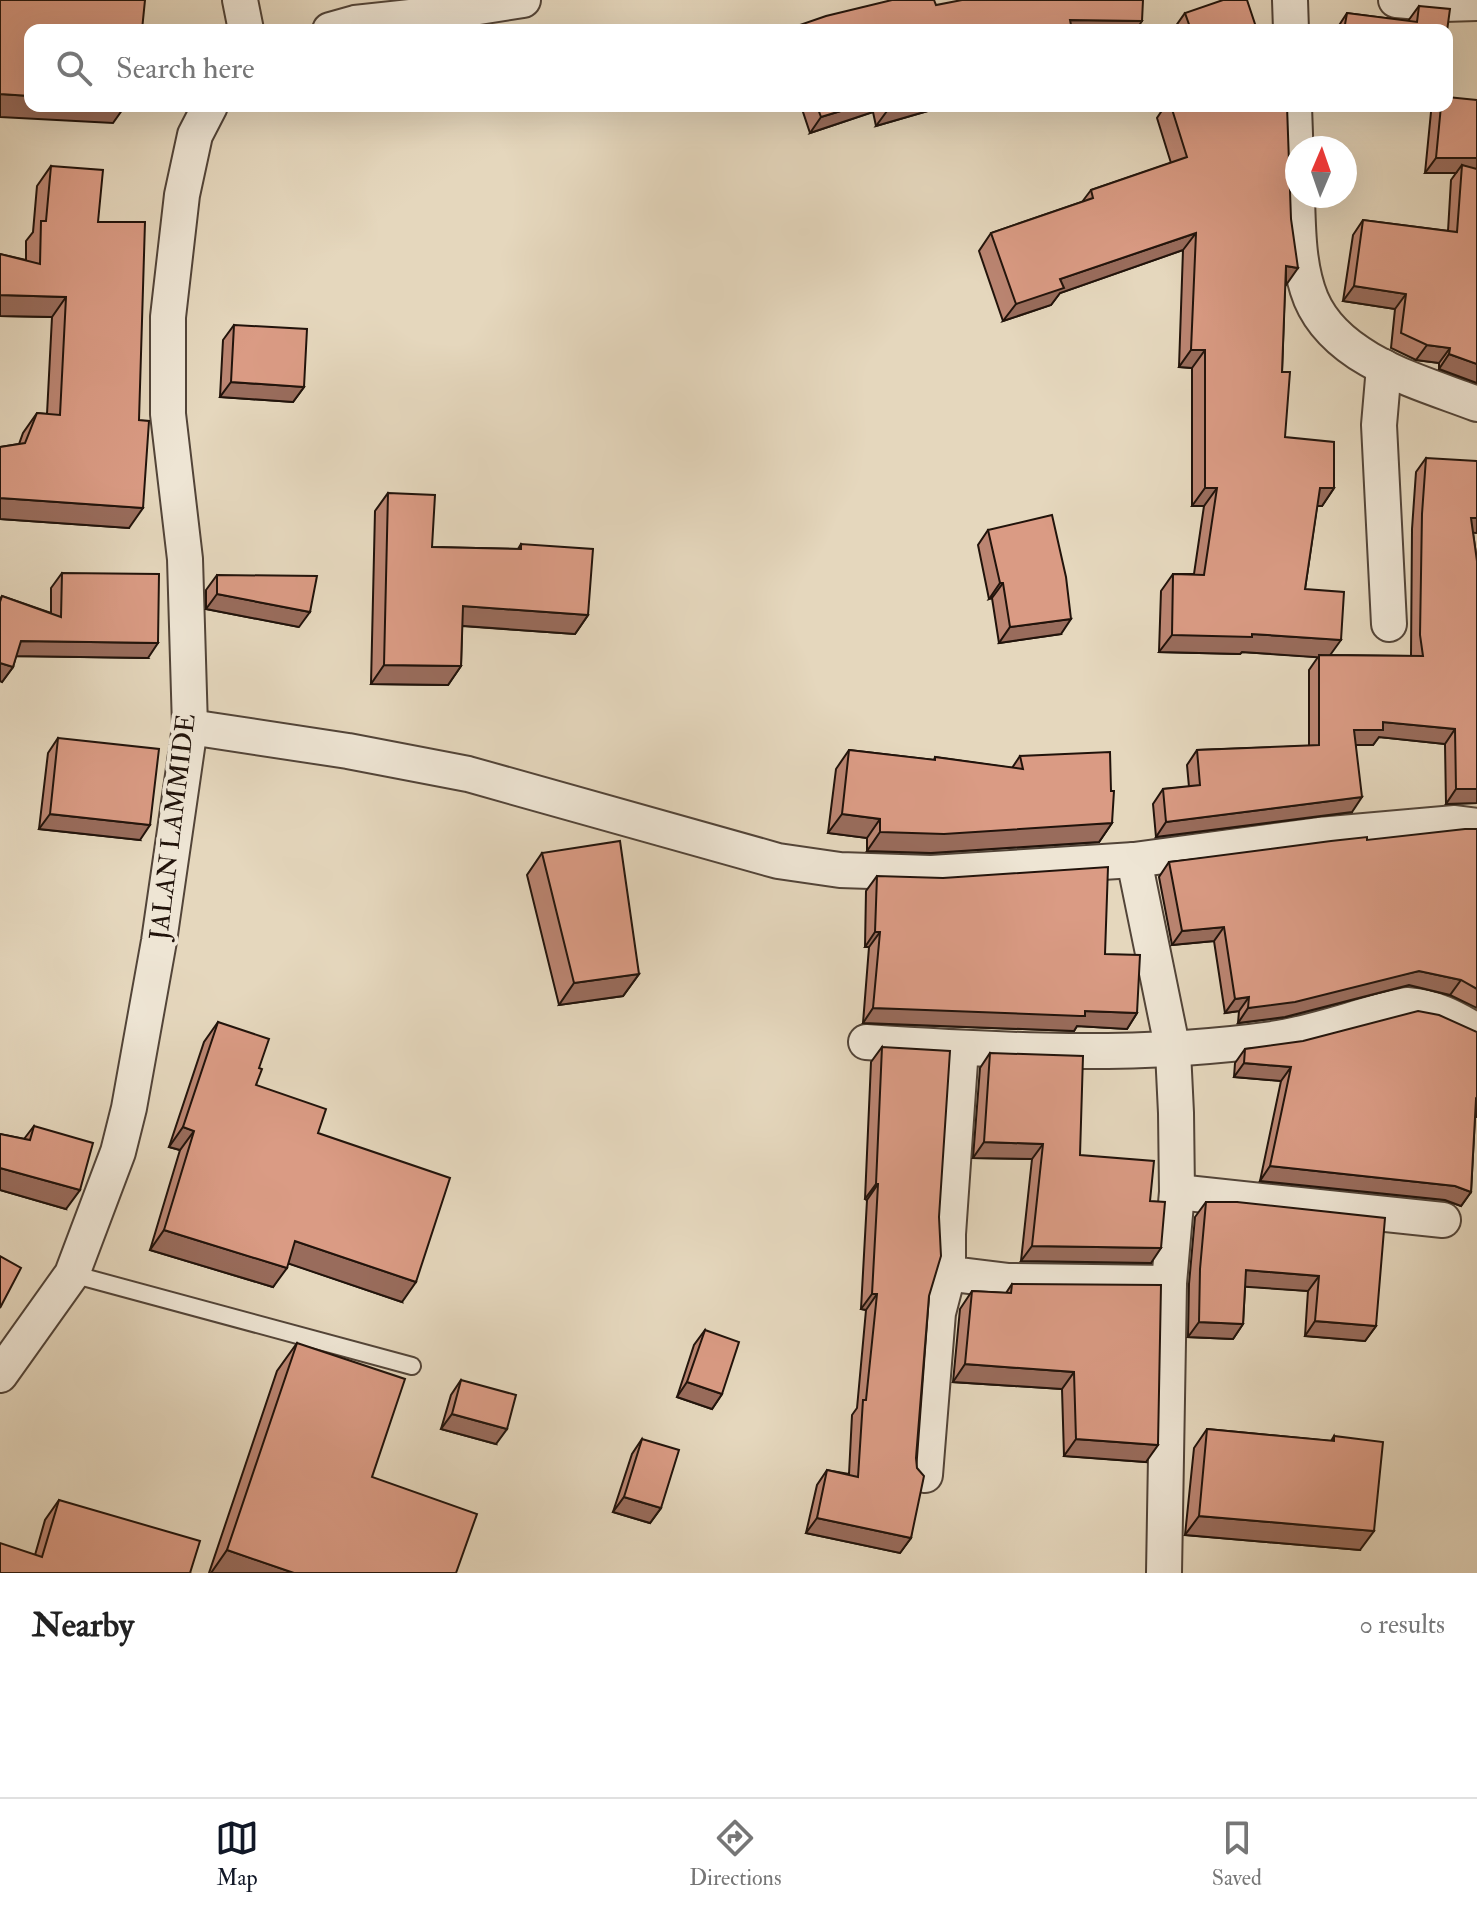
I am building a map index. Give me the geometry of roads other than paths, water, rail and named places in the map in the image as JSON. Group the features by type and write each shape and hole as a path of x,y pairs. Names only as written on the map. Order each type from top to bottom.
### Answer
{"street":[{"path":"240,0 245,24"},
{"path":"351,24 523,0"},
{"path":"1290,0 1291,24"},
{"path":"1396,0 1477,3"},
{"name":"JALAN LAMMIDE","path":"0,1375 72,1274 118,1152 129,1108 159,941 190,727 185,559 168,414 168,317 182,195 195,135 207,112"},
{"path":"1294,112 1295,136"},
{"path":"1298,208 1299,244 1310,296 1319,315 1335,333 1358,352 1384,367 1477,404"},
{"path":"1384,367 1379,425 1389,624"},
{"path":"190,727 348,751 468,774 778,861 840,870 931,873 1134,860 1319,835 1455,823 1477,826"},
{"path":"1134,860 1173,1051 1177,1192 1169,1283 1169,1446 1164,1573"},
{"path":"866,1042 961,1048 1173,1051 1276,1039 1407,1005 1429,1007 1449,1014 1477,1031"},
{"path":"925,1475 938,1313 945,1286 952,1274 948,1261 948,1234 961,1048"},
{"path":"1177,1192 1443,1220"},
{"path":"952,1274 1009,1281 1169,1283"}],"lane":[{"path":"72,1274 412,1366"}]}
